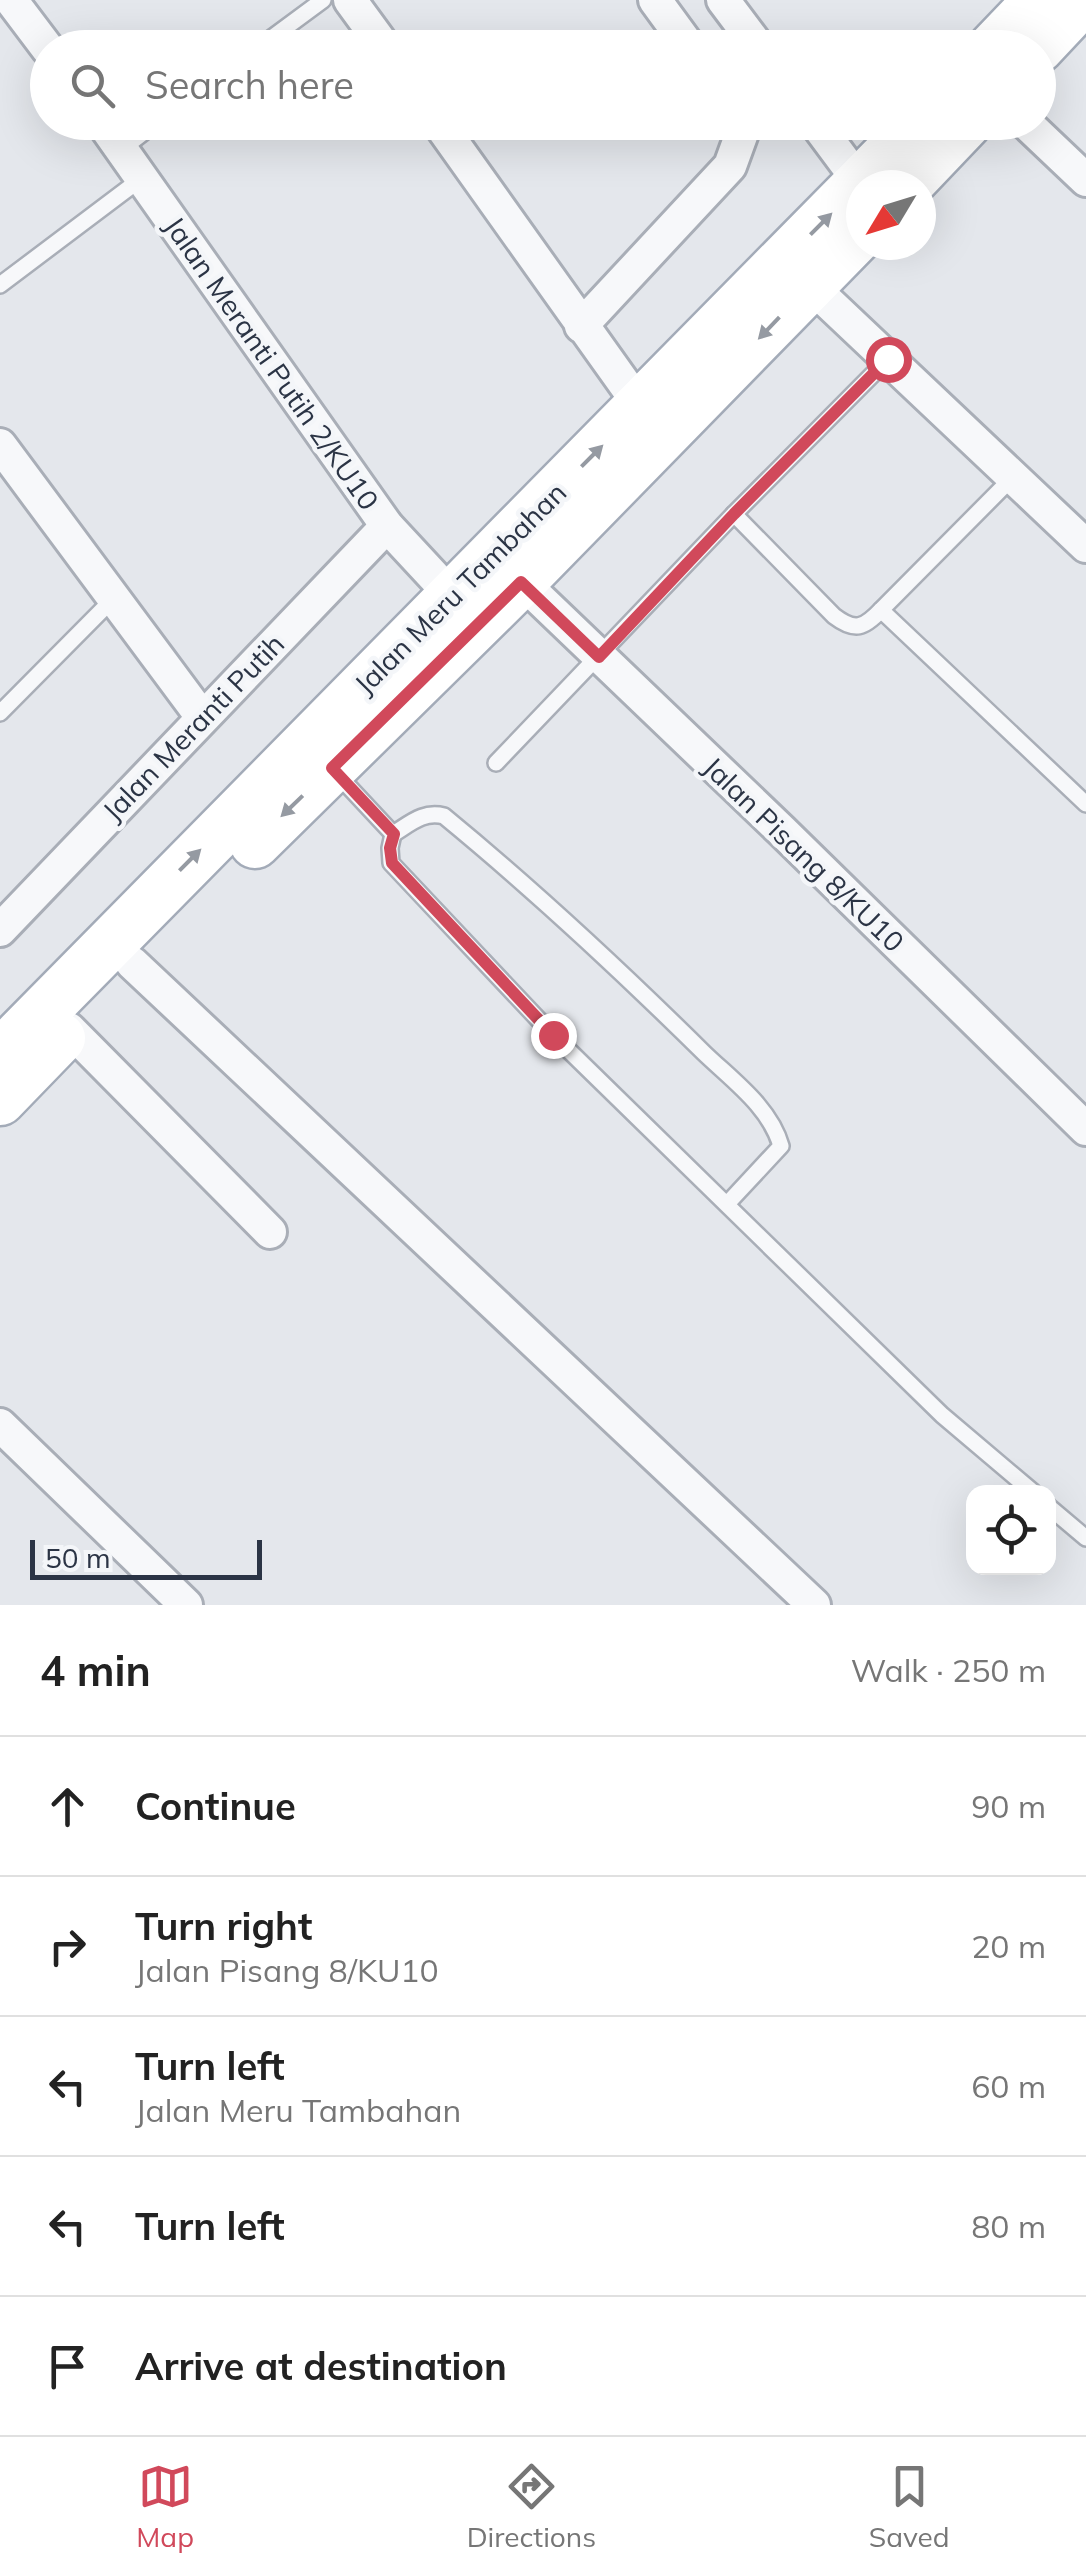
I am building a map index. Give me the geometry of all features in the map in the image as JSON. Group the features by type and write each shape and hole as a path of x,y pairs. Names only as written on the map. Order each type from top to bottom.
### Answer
{"main road":[{"path":"1010,30 1039,0"},
{"path":"1055,30 1084,0"},
{"name":"Jalan Meru Tambahan","path":"892,170 910,140"},
{"name":"Jalan Meru Tambahan","path":"903,170 943,140"},
{"name":"Jalan Meru Tambahan","path":"0,1055 641,407 846,219"},
{"name":"Jalan Meru Tambahan","path":"0,1100 132,963 521,582 846,249"}],"street":[{"path":"11,0 34,30"},
{"path":"350,0 371,30"},
{"path":"655,0 677,30"},
{"path":"723,0 746,30"},
{"name":"Jalan Meranti Putih 2/KU10","path":"115,140 386,526 452,596"},
{"path":"451,140 641,407"},
{"path":"581,326 730,166 739,140"},
{"path":"835,140 868,170"},
{"path":"1044,140 1086,180"},
{"path":"811,286 1086,546"},
{"path":"0,445 202,717"},
{"name":"Jalan Meranti Putih","path":"6,911 202,717 386,526"},
{"name":"Jalan Pisang 8/KU10","path":"521,582 1086,1129"},
{"path":"132,963 814,1605"},
{"path":"69,1029 270,1232"},
{"path":"0,1426 186,1605"}],"lane":[{"path":"282,30 323,0"},
{"path":"0,285 142,178"},
{"path":"496,763 888,359"},
{"path":"734,514 834,616 846,625 858,627 869,623 1013,477"},
{"path":"0,713 114,598"},
{"path":"881,610 1086,804"},
{"path":"332,768 394,834"},
{"path":"727,1204 781,1146 762,1110 644,996 444,816 422,815 394,834 390,848 392,863 553,1035 942,1415 1025,1485"},
{"path":"1056,1513 1086,1538"}],"route":[{"path":"553,1035 392,863 390,848 394,834 332,768 521,582 599,657 888,359"}]}
